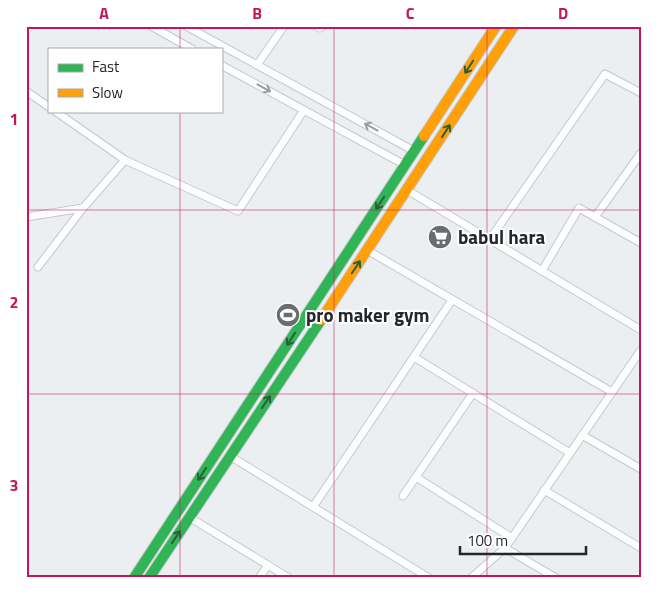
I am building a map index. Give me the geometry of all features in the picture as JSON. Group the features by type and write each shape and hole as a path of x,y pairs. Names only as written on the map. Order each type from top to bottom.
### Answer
{"main road":[{"path":"134,578 496,26"},
{"path":"149,578 408,190 514,26"}],"street":[{"path":"151,26 190,48"},
{"path":"186,26 414,151"},
{"path":"257,65 284,26"},
{"path":"316,26 320,28 323,26"},
{"path":"222,66 405,165"},
{"path":"490,239 605,74 641,93"},
{"path":"26,91 48,106"},
{"path":"56,112 125,160 238,211 304,110"},
{"path":"595,217 641,153"},
{"path":"38,268 83,208 125,160"},
{"path":"408,190 641,330"},
{"path":"26,217 83,208"},
{"path":"542,270 578,208 641,243"},
{"path":"367,250 612,392"},
{"path":"313,507 452,300"},
{"path":"472,578 505,548 641,350"},
{"path":"414,357 570,453"},
{"path":"403,496 473,393"},
{"path":"582,435 641,469"},
{"path":"230,456 429,578"},
{"path":"416,477 512,538"},
{"path":"544,490 641,548"},
{"path":"189,517 289,578"},
{"path":"505,548 556,578"},
{"path":"259,578 268,565"}],"traffic: fast":[{"path":"134,578 424,136"},
{"path":"149,578 321,320"}],"traffic: slow":[{"path":"424,136 496,26"},
{"path":"321,320 514,26"}],"place":[{"name":"babul hara","path":"440,237"},
{"name":"pro maker gym","path":"288,315"}]}
